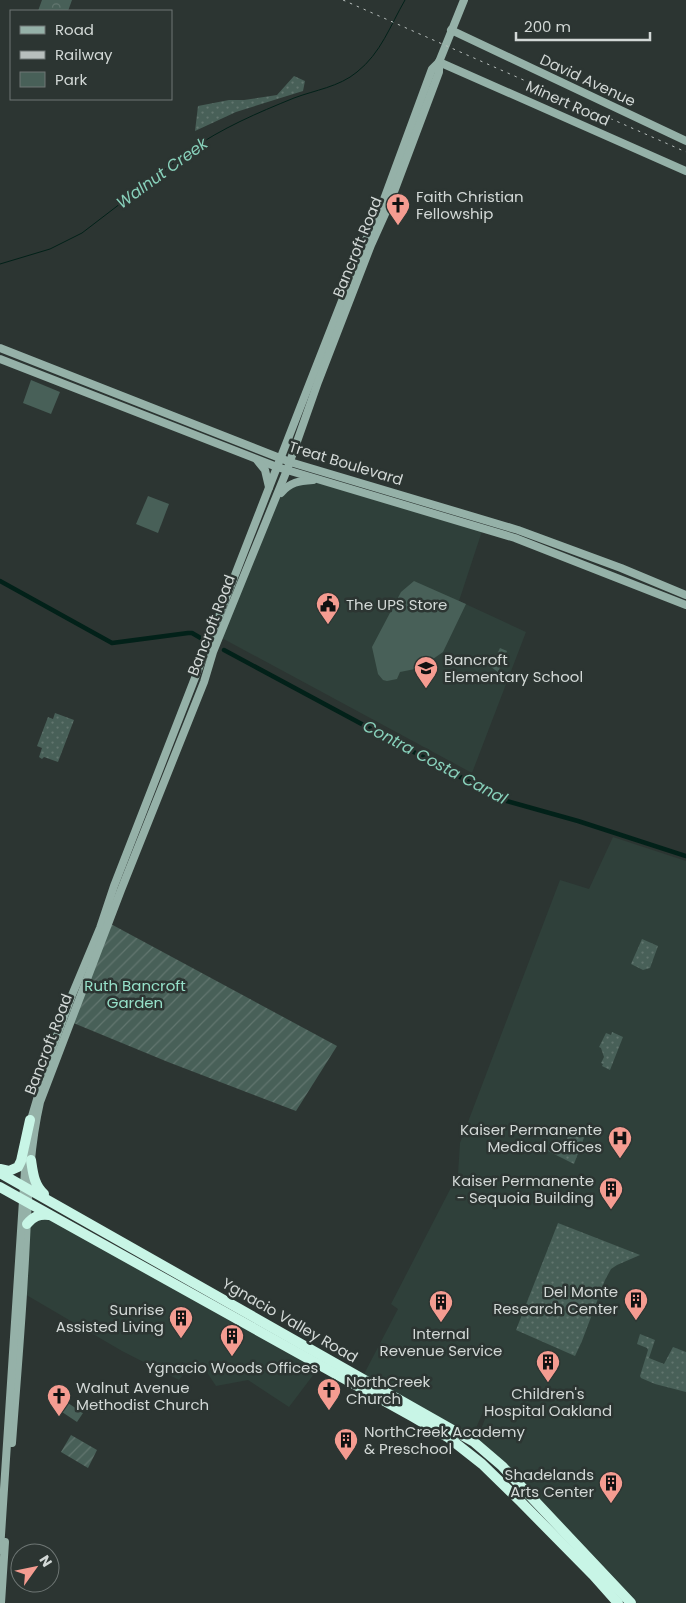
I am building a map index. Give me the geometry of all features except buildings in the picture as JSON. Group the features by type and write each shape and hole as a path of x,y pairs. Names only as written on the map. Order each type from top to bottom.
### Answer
{"highway":[{"path":"0,1171 9,1171 18,1167 23,1154 30,1120"},
{"path":"31,1160 38,1188 65,1210"},
{"name":"Ygnacio Valley Road","path":"0,1171 65,1210 474,1442 502,1466 631,1603"},
{"name":"Ygnacio Valley Road","path":"5,1189 25,1202 449,1438 482,1464 514,1494 618,1603"},
{"path":"24,1222 41,1214 49,1215"}],"main road":[{"name":"Bancroft Road","path":"26,1187 40,1102 214,652 287,470 318,382 371,245 389,205 439,72 439,62 464,0"},
{"name":"David Avenue","path":"451,30 686,141"},
{"name":"Bancroft Road","path":"24,1222 30,1120 52,1050 277,467 365,242 383,202 432,70 439,62"},
{"name":"Minert Road","path":"439,62 686,171"},
{"name":"Treat Boulevard","path":"0,348 290,462 523,532 621,568 686,596"},
{"name":"Treat Boulevard","path":"0,359 277,467 456,519 514,538 686,606"},
{"path":"255,458 266,470 270,488"},
{"path":"275,500 287,486 296,481 318,479"},
{"path":"201,665 200,679 204,682"},
{"path":"2,1603 24,1222 16,1204 5,1189"},
{"path":"0,1550 24,1222"}],"shaded area":[{"path":"318,479 483,528 459,601 526,632 472,773 220,637 275,500 287,486"},
{"path":"613,837 686,861 686,1603 631,1603 474,1442 478,1437 487,1414 486,1410 483,1412 476,1428 462,1435 362,1378 398,1309 391,1304 458,1174 460,1143 560,880 589,889"},
{"path":"41,1214 320,1366 289,1407 248,1380 216,1386 206,1371 192,1363 179,1380 122,1351 23,1293 27,1224"}],"green space":[{"path":"42,0 72,0 68,10 38,10"},
{"path":"294,76 305,81 303,91 236,112 195,131 198,106 229,100 244,100 277,95"},
{"path":"31,380 60,392 51,414 23,403"},
{"path":"148,496 169,504 158,533 136,524"},
{"path":"414,581 466,604 443,652 420,668 400,672 397,679 383,680 378,674 372,647 401,592"},
{"path":"500,648 507,651 498,672 491,667"},
{"path":"55,713 74,720 58,762 39,757 42,748 37,746 48,717 53,719"},
{"name":"Ruth Bancroft Garden","path":"109,923 337,1046 296,1111 168,1062 71,1022"},
{"path":"642,939 658,946 650,968 643,970 631,964"},
{"path":"612,1032 623,1037 610,1070 602,1066 603,1064 601,1063 604,1057 599,1047 606,1033 611,1035"},
{"path":"573,1129 585,1135 574,1164 546,1150 562,1153 569,1133 572,1133"},
{"path":"558,1223 640,1255 611,1269 575,1356 516,1330"},
{"path":"640,1334 655,1340 649,1358 664,1364 673,1347 686,1352 686,1392 655,1384 641,1378 648,1350 637,1344"},
{"path":"68,1403 83,1413 77,1422 62,1412"},
{"path":"71,1435 97,1450 88,1468 61,1452"}],"waterway":[{"name":"Walnut Creek","path":"0,264 50,249 82,233 189,151 227,128 253,115 302,95 335,85 350,77 365,65 379,48 405,0"},
{"name":"Contra Costa Canal","path":"0,581 112,643 188,633 192,633 204,640"},
{"name":"Contra Costa Canal","path":"224,650 503,800 578,821 686,856"}],"railway":[{"path":"343,0 686,152"}],"place":[{"name":"Faith Christian Fellowship","path":"398,226"},
{"name":"The UPS Store","path":"328,625"},
{"name":"Bancroft Elementary School","path":"426,689"},
{"name":"Kaiser Permanente Medical Offices","path":"620,1159"},
{"name":"Kaiser Permanente - Sequoia Building","path":"611,1210"},
{"name":"Del Monte Research Center","path":"636,1321"},
{"name":"Internal Revenue Service","path":"441,1323"},
{"name":"Sunrise Assisted Living","path":"181,1339"},
{"name":"Ygnacio Woods Offices","path":"232,1357"},
{"name":"Children's Hospital Oakland","path":"548,1383"},
{"name":"NorthCreek Church","path":"329,1411"},
{"name":"Walnut Avenue Methodist Church","path":"59,1417"},
{"name":"NorthCreek Academy & Preschool","path":"346,1461"},
{"name":"Shadelands Arts Center","path":"611,1504"}]}
